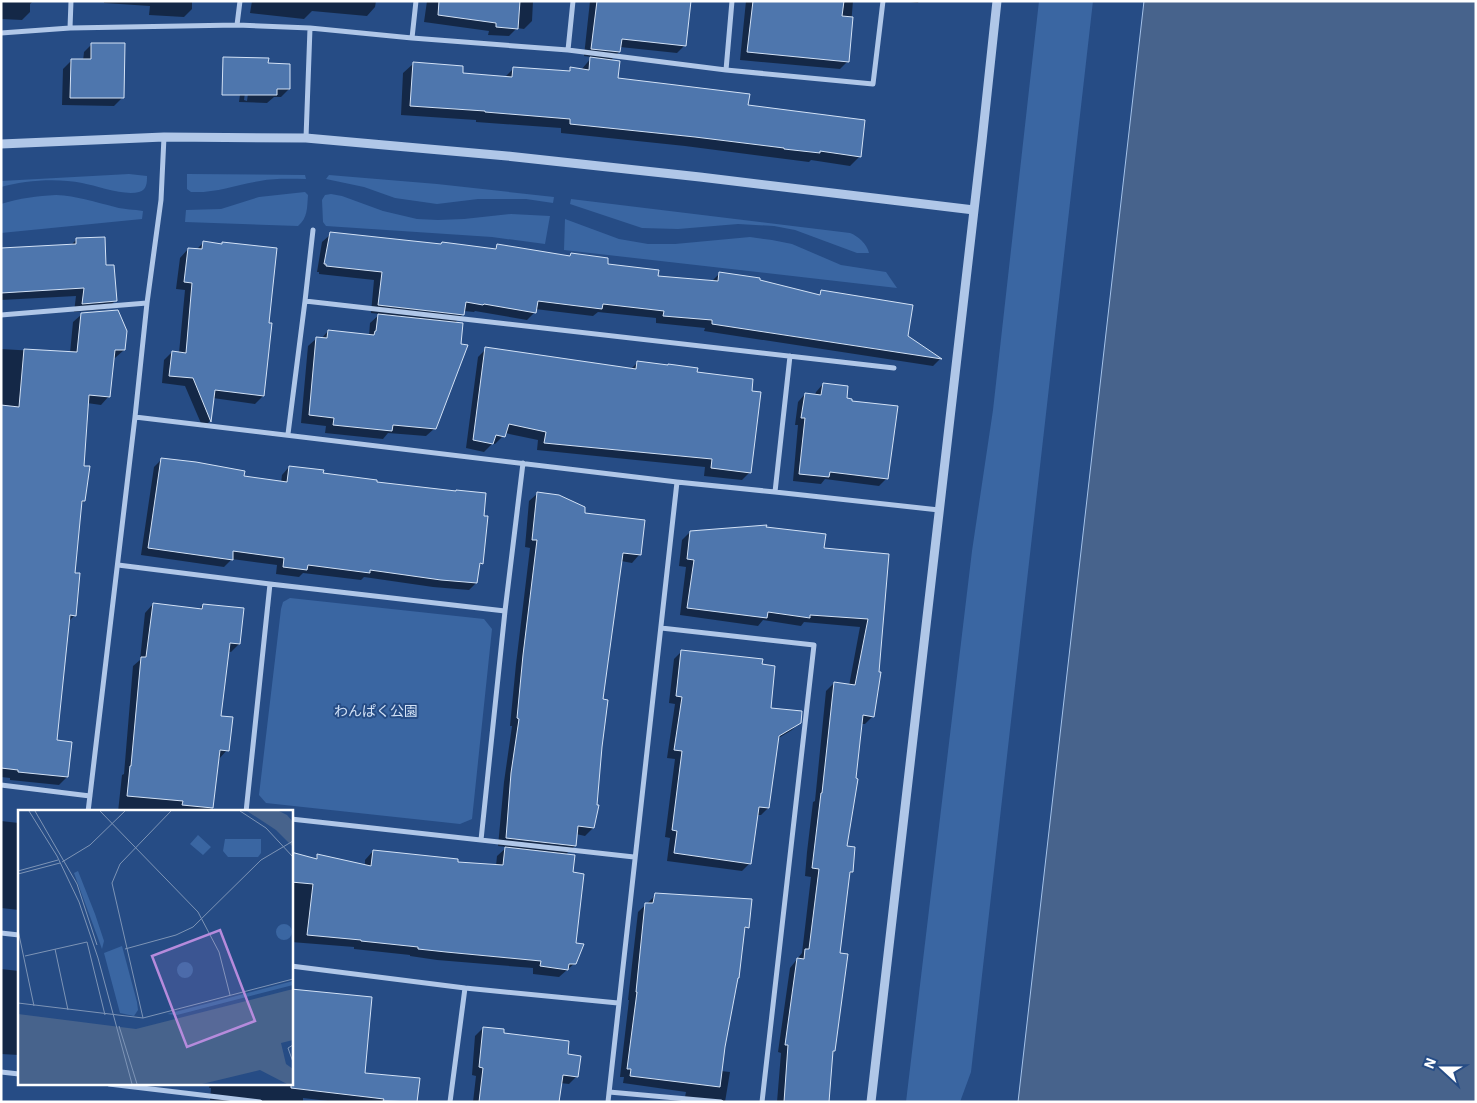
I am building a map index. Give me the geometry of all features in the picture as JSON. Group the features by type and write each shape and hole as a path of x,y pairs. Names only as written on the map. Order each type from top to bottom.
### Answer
{"street":[{"path":"70,28 71,1"},
{"path":"237,25 240,1"},
{"path":"412,38 416,1"},
{"path":"568,50 573,1"},
{"path":"726,70 732,1"},
{"path":"1,33 70,28 237,25 310,28 568,50 726,70 873,84 883,1"},
{"path":"871,1102 997,1"},
{"path":"306,138 310,28"},
{"path":"1,144 164,137 306,138 507,156 974,210"},
{"path":"88,810 147,303 161,200 164,137"},
{"path":"288,434 313,230"},
{"path":"305,301 894,368"},
{"path":"1,315 147,303"},
{"path":"774,492 790,356"},
{"path":"135,417 677,482 939,510"},
{"path":"481,840 505,611 523,463"},
{"path":"608,1102 677,482"},
{"path":"118,565 505,611"},
{"path":"246,810 270,584"},
{"path":"661,628 814,645 762,1102"},
{"path":"1,786 90,796"},
{"path":"292,818 634,856"},
{"path":"1,933 18,935"},
{"path":"292,966 465,988 618,1003"},
{"path":"450,1102 465,988"},
{"path":"1,1072 18,1074"},
{"path":"126,1086 260,1102"},
{"path":"609,1092 721,1102"}],"green space":[{"path":"1039,1 1093,1 971,1072 960,1102 906,1102 972,551 993,410"},
{"path":"129,174 147,176 144,190 126,193 73,181 52,180 1,187 1,181"},
{"path":"187,174 305,175 306,179 266,180 217,190 191,192 187,189"},
{"path":"329,175 437,184 554,197 553,203 526,199 478,199 437,204 395,198 364,187 326,179"},
{"path":"305,192 308,195 306,212 304,219 298,226 185,222 186,210 221,209 259,197"},
{"path":"56,195 143,211 142,219 1,233 1,204 15,200"},
{"path":"325,195 342,196 383,211 417,219 464,219 511,214 550,216 545,244 492,237 326,226 323,222 322,200"},
{"path":"571,199 850,233 862,241 869,253 857,253 795,230 774,226 738,224 678,229 642,228 570,204"},
{"path":"565,219 619,239 648,244 675,244 750,237 792,244 841,265 886,272 897,288 564,250"},
{"name":"わんぱく公園","path":"290,598 484,619 492,629 472,819 460,824 266,803 259,795 281,609 283,602"}],"shaded area":[{"path":"1144,1 1476,1 1476,1102 1018,1102"}],"building":[{"path":"439,1 520,1 518,29 496,27 496,23 438,15"},
{"path":"597,1 691,1 686,46 622,39 620,52 591,49"},
{"path":"753,1 844,1 842,16 853,17 849,62 747,52"},
{"path":"91,43 125,43 124,98 70,98 71,59 91,59"},
{"path":"223,57 269,58 268,63 290,64 290,89 277,89 277,95 222,95"},
{"path":"590,57 620,61 618,78 750,94 748,105 865,120 861,157 570,124 570,119 410,106 413,62 463,66 463,73 512,77 513,67 570,71 570,67 589,70"},
{"path":"330,232 496,249 497,244 570,256 571,253 608,258 608,264 659,270 658,276 718,281 719,272 760,278 760,280 820,295 821,290 913,305 908,336 942,359 712,324 712,320 663,316 664,311 603,304 602,309 538,301 536,313 466,302 464,315 378,305 382,272 326,266 324,264"},
{"path":"105,237 106,265 114,265 117,301 82,304 84,288 1,293 1,248 76,244 76,238"},
{"path":"203,241 277,248 269,323 272,323 264,396 215,390 211,422 193,378 169,376 172,351 186,353 192,283 184,282 188,248 202,249"},
{"path":"118,310 127,331 125,350 115,350 110,397 89,395 84,466 90,466 85,501 82,501 75,573 80,573 76,616 70,615 57,740 72,742 68,777 18,772 18,770 1,768 1,405 19,407 24,349 77,352 81,313"},
{"path":"378,314 463,323 461,344 468,345 436,429 393,425 392,431 333,425 334,418 309,415 316,337 327,338 328,330 374,335"},
{"path":"485,347 636,369 637,361 668,364 698,368 697,372 753,379 752,391 761,392 751,473 711,468 712,459 544,443 546,432 509,424 505,437 496,435 493,444 473,440"},
{"path":"823,383 848,386 847,398 852,399 852,401 898,406 888,479 830,472 829,477 799,474 805,418 801,418 805,393 821,395"},
{"path":"161,458 245,471 244,476 287,482 289,466 324,470 323,473 377,480 377,482 486,493 484,516 488,516 483,564 480,563 477,583 370,570 370,573 308,565 307,570 283,567 284,558 233,551 233,560 148,548"},
{"path":"537,492 559,495 585,507 585,513 645,520 641,555 623,553 603,699 608,700 597,805 599,805 594,828 578,826 576,846 506,838 511,773 519,719 517,718 523,655 537,540 532,540"},
{"path":"767,525 766,527 826,534 824,548 889,554 879,672 881,672 874,717 863,715 856,778 858,779 847,846 855,847 853,872 850,872 840,953 848,954 835,1051 833,1051 829,1102 784,1102 788,1045 785,1045 797,958 804,959 805,949 809,949 819,869 812,868 834,682 855,685 868,619 810,615 810,618 768,612 767,618 687,608 694,560 687,559 690,531"},
{"path":"153,603 202,609 203,604 244,608 240,644 230,643 221,716 233,717 229,751 220,750 213,808 182,805 183,801 127,796 141,657 146,657"},
{"path":"681,650 763,659 762,664 775,666 771,708 802,711 801,723 779,736 769,808 759,807 751,864 674,853 677,831 672,830 682,751 674,750 682,697 676,696"},
{"path":"505,847 575,855 573,872 584,874 576,943 584,944 576,964 569,964 568,970 540,966 541,961 418,949 418,947 307,935 313,884 292,882 292,852 317,859 317,854 371,866 373,850 458,859 458,862 503,865"},
{"path":"655,893 752,899 749,928 745,927 739,978 725,1047 720,1087 630,1076 631,1069 627,1069 637,992 645,903 653,903"},
{"path":"292,989 372,997 365,1073 420,1078 417,1102 383,1101 384,1099 291,1088"},
{"path":"483,1027 504,1029 504,1033 569,1041 568,1054 581,1056 578,1077 563,1075 559,1102 479,1102 483,1068 479,1067"}]}
